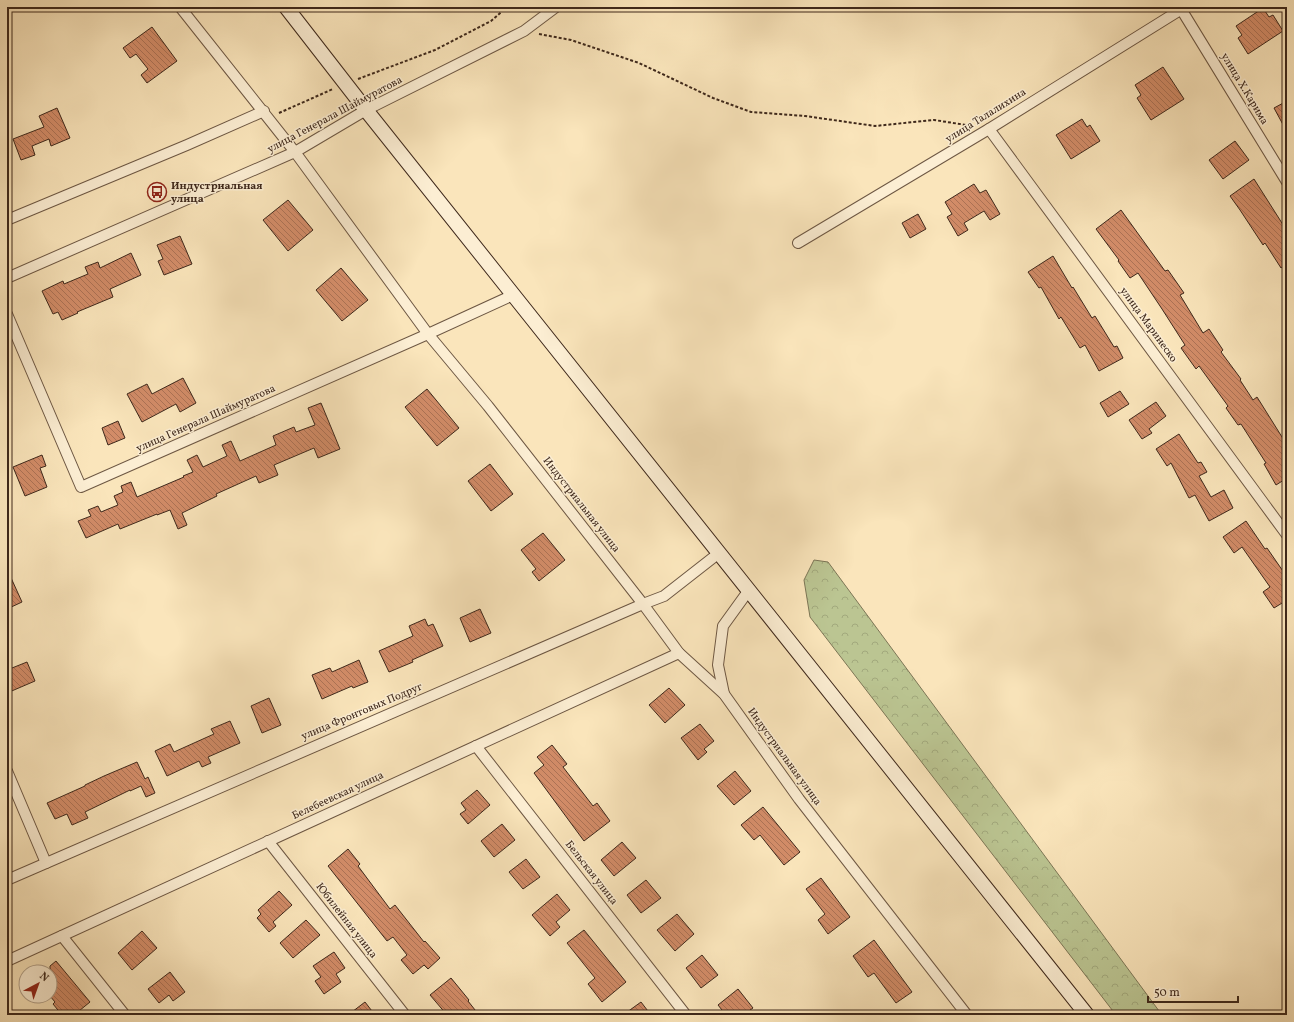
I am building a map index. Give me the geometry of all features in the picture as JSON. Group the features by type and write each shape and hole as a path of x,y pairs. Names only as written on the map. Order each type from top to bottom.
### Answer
{"street":[{"name":"Индустриальная улица","path":"180,7 295,152 428,334 488,406 679,652 724,694 799,799 967,1015"},
{"path":"286,7 513,295 1087,1015"},
{"name":"улица Генерала Шаймуратова","path":"7,278 295,152 366,110 524,31 556,7"},
{"name":"улица Талалихина","path":"798,244 990,129 1183,8"},
{"name":"улица Х.Карима","path":"1183,8 1287,182"},
{"path":"7,220 187,145 266,114"},
{"name":"улица Маринеско","path":"990,129 1287,535"},
{"name":"улица Генерала Шаймуратова","path":"7,314 81,487 513,295"},
{"name":"улица Фронтовых Подруг","path":"7,880 664,596 719,553"},
{"path":"724,694 718,665 723,626 749,590"},
{"name":"Белебеевская улица","path":"7,961 679,652"},
{"name":"Бельская улица","path":"476,746 686,1015"},
{"path":"7,771 46,863"},
{"name":"Юбилейная улица","path":"268,841 405,1015"},
{"path":"62,936 125,1015"}],"path":[{"path":"266,114 435,50 491,21 507,7"},
{"path":"524,31 572,40 639,63 714,98 751,112 805,116 875,126 934,120 990,129"}],"green space":[{"path":"814,560 828,562 1162,1015 1116,1015 810,617 804,580"}],"building":[{"path":"1263,8 1269,17 1273,15 1283,31 1248,54 1238,38 1242,35 1236,26"},
{"path":"152,27 177,61 147,83 141,75 148,69 136,54 130,58 123,48"},
{"path":"1163,67 1184,99 1151,120 1137,98 1141,95 1135,85"},
{"path":"1287,101 1287,132 1274,108"},
{"path":"57,108 70,138 51,146 49,139 32,146 35,155 21,160 13,139 44,127 39,116"},
{"path":"1082,119 1087,127 1090,125 1100,141 1071,159 1056,135"},
{"path":"1235,141 1249,160 1223,179 1209,160"},
{"path":"1254,179 1287,231 1287,263 1281,268 1265,243 1263,245 1230,196"},
{"path":"974,184 980,193 986,190 1000,214 990,220 984,211 964,223 968,230 958,236 947,217 952,214 945,202"},
{"path":"288,200 313,230 288,251 263,220"},
{"path":"1121,210 1165,271 1168,270 1184,293 1180,295 1203,333 1209,329 1223,350 1221,352 1241,379 1240,380 1253,400 1257,397 1287,445 1287,478 1276,485 1264,464 1266,463 1241,424 1238,425 1226,408 1228,406 1199,366 1196,369 1181,348 1185,345 1138,273 1130,278 1118,261 1119,260 1096,229"},
{"path":"918,214 926,229 910,238 902,223"},
{"path":"180,236 192,264 164,275 158,261 163,259 157,245"},
{"path":"131,253 141,275 110,289 113,297 62,320 58,312 53,314 42,291 63,281 64,284 88,274 85,267 98,262 100,268"},
{"path":"1053,256 1092,318 1095,316 1114,347 1117,346 1123,358 1099,371 1085,345 1080,348 1061,317 1059,319 1041,287 1039,288 1028,272"},
{"path":"341,268 368,300 342,321 316,290"},
{"path":"183,378 196,403 180,412 176,404 142,422 127,394 147,384 152,394"},
{"path":"427,389 459,428 437,446 405,407"},
{"path":"1120,391 1129,404 1108,417 1100,403"},
{"path":"1156,402 1166,416 1149,429 1152,433 1142,439 1129,420"},
{"path":"321,403 340,449 318,458 314,448 274,465 278,475 259,483 256,476 216,494 217,496 182,513 187,525 178,529 170,510 120,529 118,524 86,538 78,521 91,516 88,510 98,506 101,512 118,505 114,496 123,492 121,486 131,482 137,497 193,472 187,460 197,455 203,467 227,456 222,445 231,441 240,461 276,445 273,436 294,427 296,432 315,425 308,408"},
{"path":"118,421 125,438 108,445 102,428"},
{"path":"1179,434 1198,463 1201,462 1207,472 1199,476 1211,497 1224,490 1233,508 1209,521 1195,495 1189,498 1171,463 1167,466 1156,449"},
{"path":"42,455 46,466 40,468 47,487 25,496 13,467"},
{"path":"490,464 513,494 491,511 468,481"},
{"path":"1246,521 1265,549 1267,548 1287,577 1287,600 1274,608 1263,592 1270,587 1242,547 1234,553 1223,537"},
{"path":"543,533 565,560 539,581 532,572 536,569 521,550"},
{"path":"7,569 22,602 7,609"},
{"path":"480,609 491,633 470,642 460,618"},
{"path":"425,619 428,626 433,624 443,646 412,660 413,662 389,672 379,651 413,636 409,626"},
{"path":"359,660 368,682 353,688 352,686 322,699 312,675 330,668 332,672"},
{"path":"27,662 35,681 7,693 7,670"},
{"path":"669,688 685,705 665,723 649,705"},
{"path":"269,698 281,725 262,733 251,706"},
{"path":"230,721 240,743 208,757 211,763 202,767 199,761 167,776 155,751 170,744 174,752 214,734 211,729"},
{"path":"700,724 714,741 704,749 707,752 698,760 681,738"},
{"path":"552,745 567,764 563,767 593,806 597,803 610,821 584,841 534,773 544,765 537,757"},
{"path":"137,762 145,779 148,777 155,793 146,797 141,786 85,812 88,818 72,825 67,814 55,819 47,803"},
{"path":"735,771 751,791 734,805 717,786"},
{"path":"477,790 490,805 468,824 460,814 466,810 461,803"},
{"path":"763,807 800,852 784,865 760,835 754,840 741,825"},
{"path":"502,824 515,840 494,857 481,841"},
{"path":"622,842 636,858 614,876 601,860"},
{"path":"348,849 360,864 358,866 390,909 395,905 424,942 425,941 440,958 428,969 424,965 413,974 401,960 407,955 393,937 387,941 328,866"},
{"path":"526,859 540,877 523,889 509,872"},
{"path":"821,878 850,917 828,934 818,920 825,914 806,889"},
{"path":"646,880 661,898 641,913 627,895"},
{"path":"279,891 292,905 273,922 276,926 269,932 257,918 261,914 258,910"},
{"path":"557,894 570,910 556,922 560,927 550,936 532,915"},
{"path":"677,914 694,934 675,951 657,930"},
{"path":"306,920 320,935 293,958 280,943"},
{"path":"584,930 626,982 602,1002 588,984 595,978 567,943"},
{"path":"142,931 157,948 132,970 118,953"},
{"path":"874,940 912,992 896,1003 874,973 868,977 853,956"},
{"path":"334,952 345,968 336,974 341,982 324,994 315,981 321,977 313,966"},
{"path":"702,955 718,975 701,988 686,968"},
{"path":"56,961 90,1002 74,1015 62,1015 53,1004 58,1004 58,964 52,964"},
{"path":"170,972 185,992 173,1001 169,995 159,1003 148,989"},
{"path":"451,978 479,1015 447,1015 430,995"},
{"path":"738,989 753,1008 743,1015 726,1015 718,1005"},
{"path":"365,1002 375,1015 348,1015"},
{"path":"641,1002 651,1015 623,1015"}],"place":[{"name":"Индустриальная улица","path":"157,192"}]}
